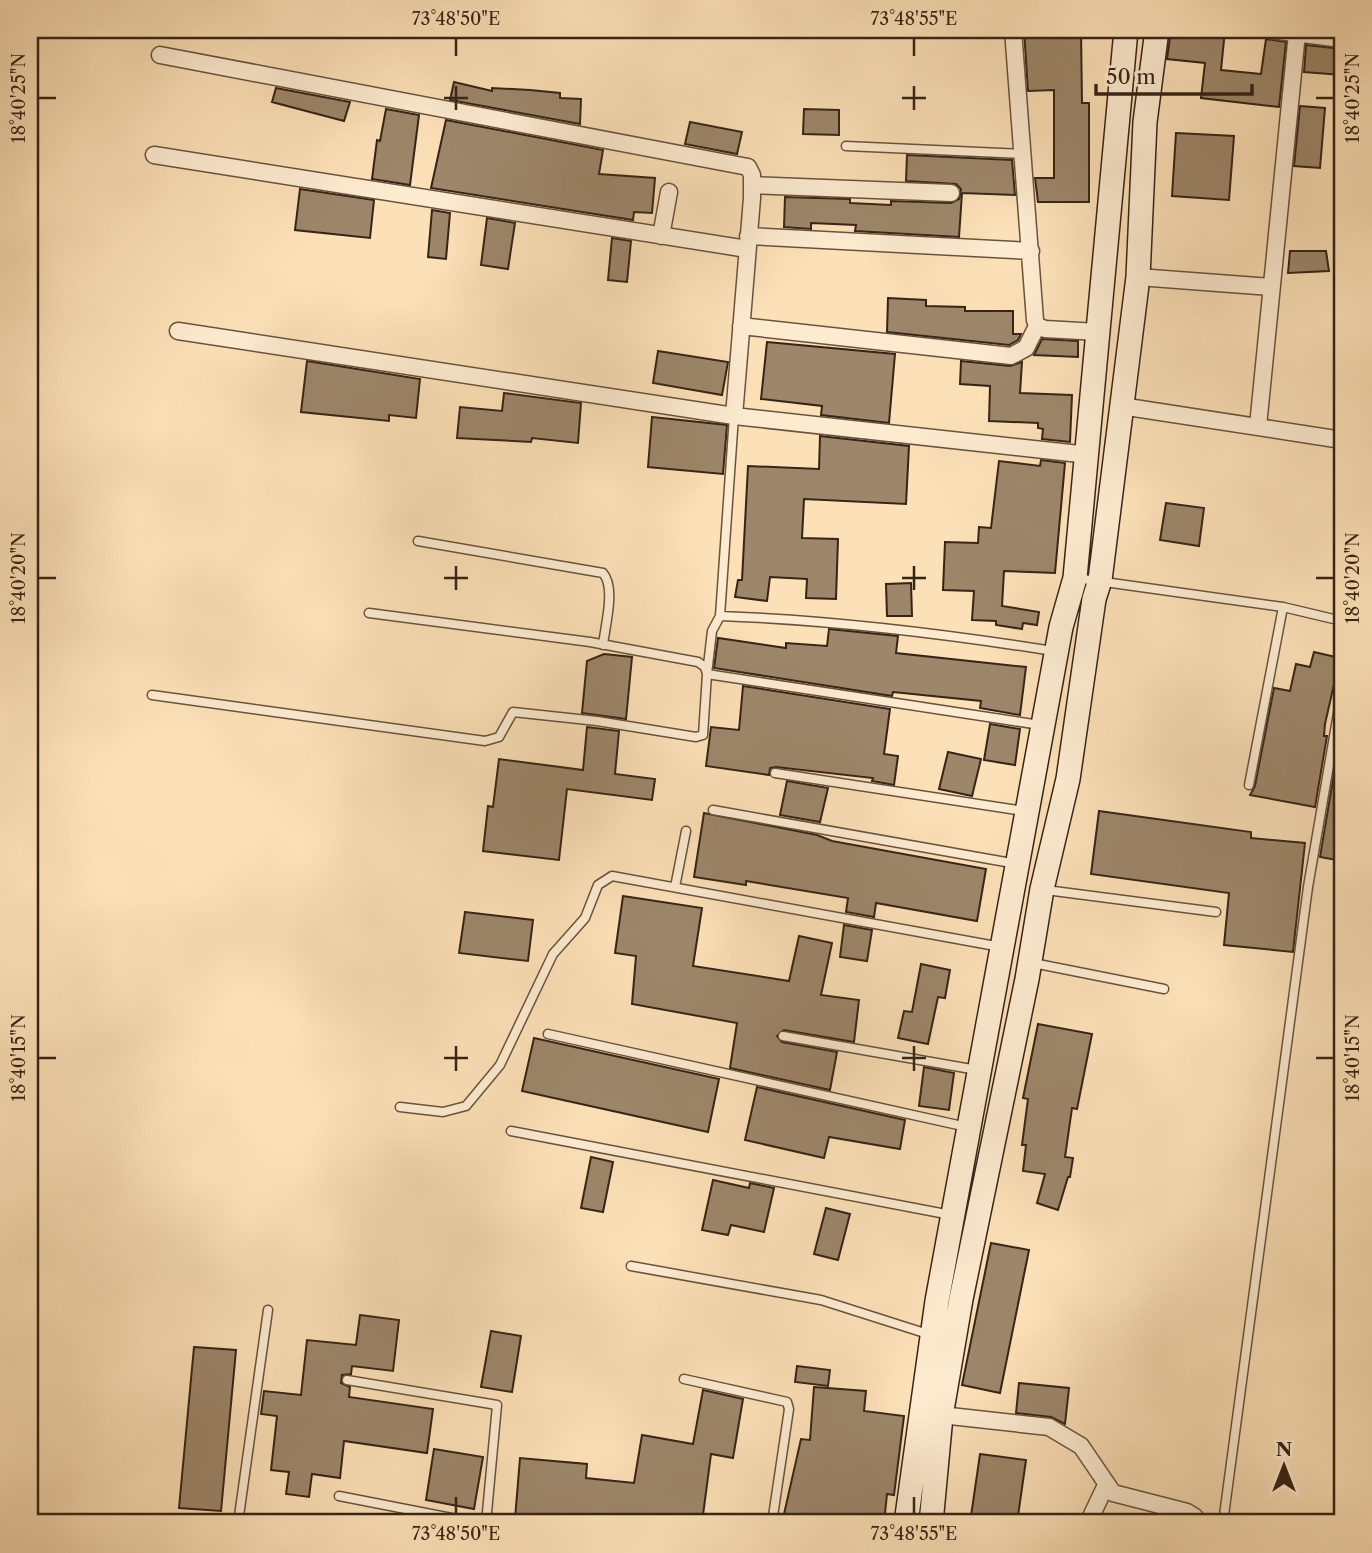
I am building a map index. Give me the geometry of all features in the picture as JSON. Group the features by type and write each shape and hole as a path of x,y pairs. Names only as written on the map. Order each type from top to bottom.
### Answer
{"main road":[{"path":"931,1523 932,1335 1056,651 1075,578 1089,455 1126,30"},
{"path":"906,1523 961,1299 1030,963 1042,889 1068,779 1094,599 1100,580 1138,277 1145,122 1157,30"}],"street":[{"path":"741,326 1011,356 1026,348 1037,327 1013,30"},
{"path":"1271,30 1342,39"},
{"path":"1258,426 1297,33"},
{"path":"160,55 739,163 748,167 752,185 734,416"},
{"path":"154,155 661,236 748,243 1031,251"},
{"path":"752,185 951,193"},
{"path":"661,236 669,192"},
{"path":"1138,277 1271,287"},
{"path":"1037,327 1098,332"},
{"path":"178,331 734,416 1089,455"},
{"path":"1121,406 1342,440"},
{"path":"931,1414 1049,1427 1081,1447 1113,1493 1187,1512 1198,1523"},
{"path":"1088,1523 1106,1485"}],"lane":[{"path":"846,146 1025,154"},
{"path":"152,695 485,741 499,737 513,712 597,721 696,737 703,734 712,631 720,616 734,416"},
{"path":"418,541 603,573 608,579 603,645"},
{"path":"1075,578 1283,607 1342,621"},
{"path":"1250,785 1283,607"},
{"path":"369,613 603,645 698,662 705,667 707,674"},
{"path":"720,616 825,620 896,627 1056,651"},
{"path":"707,674 1043,726"},
{"path":"1223,1523 1308,887 1342,690"},
{"path":"775,773 1028,811"},
{"path":"713,810 1018,864"},
{"path":"675,887 686,831"},
{"path":"400,1107 455,1111 466,1106 500,1065 553,954 585,918 598,885 612,876 1004,947"},
{"path":"1042,889 1216,912"},
{"path":"1030,963 1164,989"},
{"path":"548,1034 970,1128"},
{"path":"783,1036 980,1070"},
{"path":"511,1131 953,1216"},
{"path":"631,1266 821,1300 932,1335"},
{"path":"238,1523 268,1310"},
{"path":"684,1379 787,1402 789,1409 772,1523"},
{"path":"347,1380 497,1405 486,1523"},
{"path":"338,1496 477,1523"}],"building":[{"path":"1024,30 1081,30 1082,103 1089,103 1089,202 1038,202 1035,178 1054,178 1054,90 1028,91"},
{"path":"1171,30 1225,30 1221,70 1261,74 1266,39 1286,42 1279,107 1201,98 1205,63 1167,59"},
{"path":"1306,45 1342,49 1342,75 1304,72"},
{"path":"454,82 492,91 492,88 530,90 560,93 560,98 581,99 580,124 450,100"},
{"path":"276,88 350,102 344,121 272,102"},
{"path":"1300,106 1325,108 1320,168 1294,166"},
{"path":"386,109 419,115 410,185 372,179 377,140 380,141"},
{"path":"804,109 839,110 839,135 803,134"},
{"path":"446,120 603,150 599,174 655,178 652,213 634,212 633,220 431,188"},
{"path":"690,122 742,132 737,154 685,144"},
{"path":"1176,133 1234,136 1229,200 1172,196"},
{"path":"907,155 1012,160 1015,195 962,193 959,237 855,231 856,225 811,223 811,229 784,227 785,197 850,199 850,203 891,205 891,201 951,203 959,199 961,189 956,184 906,181"},
{"path":"300,189 374,200 370,238 295,230"},
{"path":"432,210 450,213 446,259 428,257"},
{"path":"487,218 515,223 508,269 481,265"},
{"path":"612,238 631,241 627,282 608,280"},
{"path":"1290,251 1326,251 1329,271 1288,273"},
{"path":"888,298 926,300 926,306 965,307 965,311 1013,311 1013,334 1021,334 1018,340 1009,345 887,332"},
{"path":"1042,339 1078,341 1078,357 1034,355"},
{"path":"767,342 895,354 889,423 821,415 822,406 761,399"},
{"path":"658,351 728,362 722,395 653,383"},
{"path":"307,361 420,379 416,418 389,415 389,421 301,412"},
{"path":"961,361 1010,366 1022,362 1020,393 1072,395 1070,442 1042,439 1043,429 1038,428 1038,423 989,421 990,386 960,384"},
{"path":"504,393 581,403 578,443 532,438 531,442 457,438 460,407 502,411"},
{"path":"652,417 727,425 723,474 648,467"},
{"path":"820,436 909,446 906,504 804,499 802,538 838,539 836,599 806,598 807,579 770,577 767,601 735,597 738,580 742,580 748,466 819,469"},
{"path":"1041,460 1065,463 1055,573 1004,571 1002,606 1039,612 1037,625 1023,623 1022,629 996,625 996,621 972,620 974,591 943,590 945,542 978,543 979,527 991,528 999,461 1040,466"},
{"path":"1166,503 1204,508 1199,546 1160,540"},
{"path":"911,583 912,616 887,616 886,584"},
{"path":"829,629 898,636 896,653 1026,667 1020,715 980,708 981,701 893,692 892,696 714,668 718,638 786,648 786,643 827,646"},
{"path":"1314,652 1340,658 1325,724 1324,736 1327,736 1315,807 1250,795 1255,786 1274,688 1290,691 1296,664 1310,667"},
{"path":"604,654 632,657 626,719 582,713 587,661"},
{"path":"743,686 890,709 884,754 898,756 894,785 872,781 873,778 776,767 770,768 769,775 706,766 711,727 739,730"},
{"path":"990,724 1020,729 1015,765 984,760"},
{"path":"587,727 619,731 615,774 655,779 652,800 567,789 559,860 483,851 488,806 493,807 499,759 583,770"},
{"path":"1340,738 1342,739 1342,861 1320,857"},
{"path":"948,752 981,759 972,796 939,789"},
{"path":"787,781 828,788 820,822 780,815"},
{"path":"1099,811 1251,832 1251,838 1305,843 1293,952 1224,945 1229,893 1091,874"},
{"path":"704,813 817,835 832,841 986,869 977,921 876,903 874,917 846,912 848,898 746,881 746,885 694,877"},
{"path":"623,896 702,908 693,966 789,981 799,936 832,943 821,995 859,1000 854,1042 784,1030 777,1036 782,1042 837,1052 830,1090 730,1068 737,1023 632,1004 636,956 615,953"},
{"path":"465,912 533,920 528,961 459,953"},
{"path":"844,925 872,930 867,961 840,957"},
{"path":"921,964 950,970 945,998 938,997 928,1044 898,1038 904,1011 912,1012"},
{"path":"1038,1024 1092,1034 1077,1109 1072,1108 1065,1157 1073,1158 1070,1177 1058,1210 1037,1203 1045,1174 1023,1171 1026,1145 1022,1145 1028,1099 1023,1098"},
{"path":"534,1038 719,1079 708,1132 522,1091"},
{"path":"924,1067 954,1073 949,1110 919,1106"},
{"path":"757,1087 905,1120 900,1149 829,1137 824,1158 745,1140"},
{"path":"591,1157 613,1162 603,1212 581,1208"},
{"path":"713,1180 749,1188 750,1183 774,1188 764,1232 731,1225 728,1235 702,1230"},
{"path":"826,1208 850,1214 838,1260 814,1254"},
{"path":"991,1243 1029,1250 1000,1393 962,1385"},
{"path":"360,1315 399,1320 393,1371 352,1366 351,1374 342,1375 341,1383 350,1387 349,1397 433,1409 427,1453 344,1441 340,1478 312,1474 309,1497 286,1494 289,1472 271,1470 277,1416 261,1414 264,1391 301,1395 307,1340 356,1345"},
{"path":"491,1331 521,1336 512,1392 481,1387"},
{"path":"194,1347 236,1350 221,1511 179,1508"},
{"path":"797,1366 830,1370 828,1386 795,1382"},
{"path":"1019,1383 1069,1388 1065,1424 1051,1417 1016,1413"},
{"path":"814,1387 866,1391 864,1411 904,1416 894,1495 887,1494 884,1523 782,1523 801,1439 810,1440"},
{"path":"703,1390 743,1399 733,1458 711,1454 702,1523 556,1523 515,1519 520,1458 587,1464 586,1478 634,1483 642,1435 693,1444"},
{"path":"434,1449 483,1457 474,1509 426,1500"},
{"path":"980,1454 1026,1460 1017,1523 970,1523"}]}
